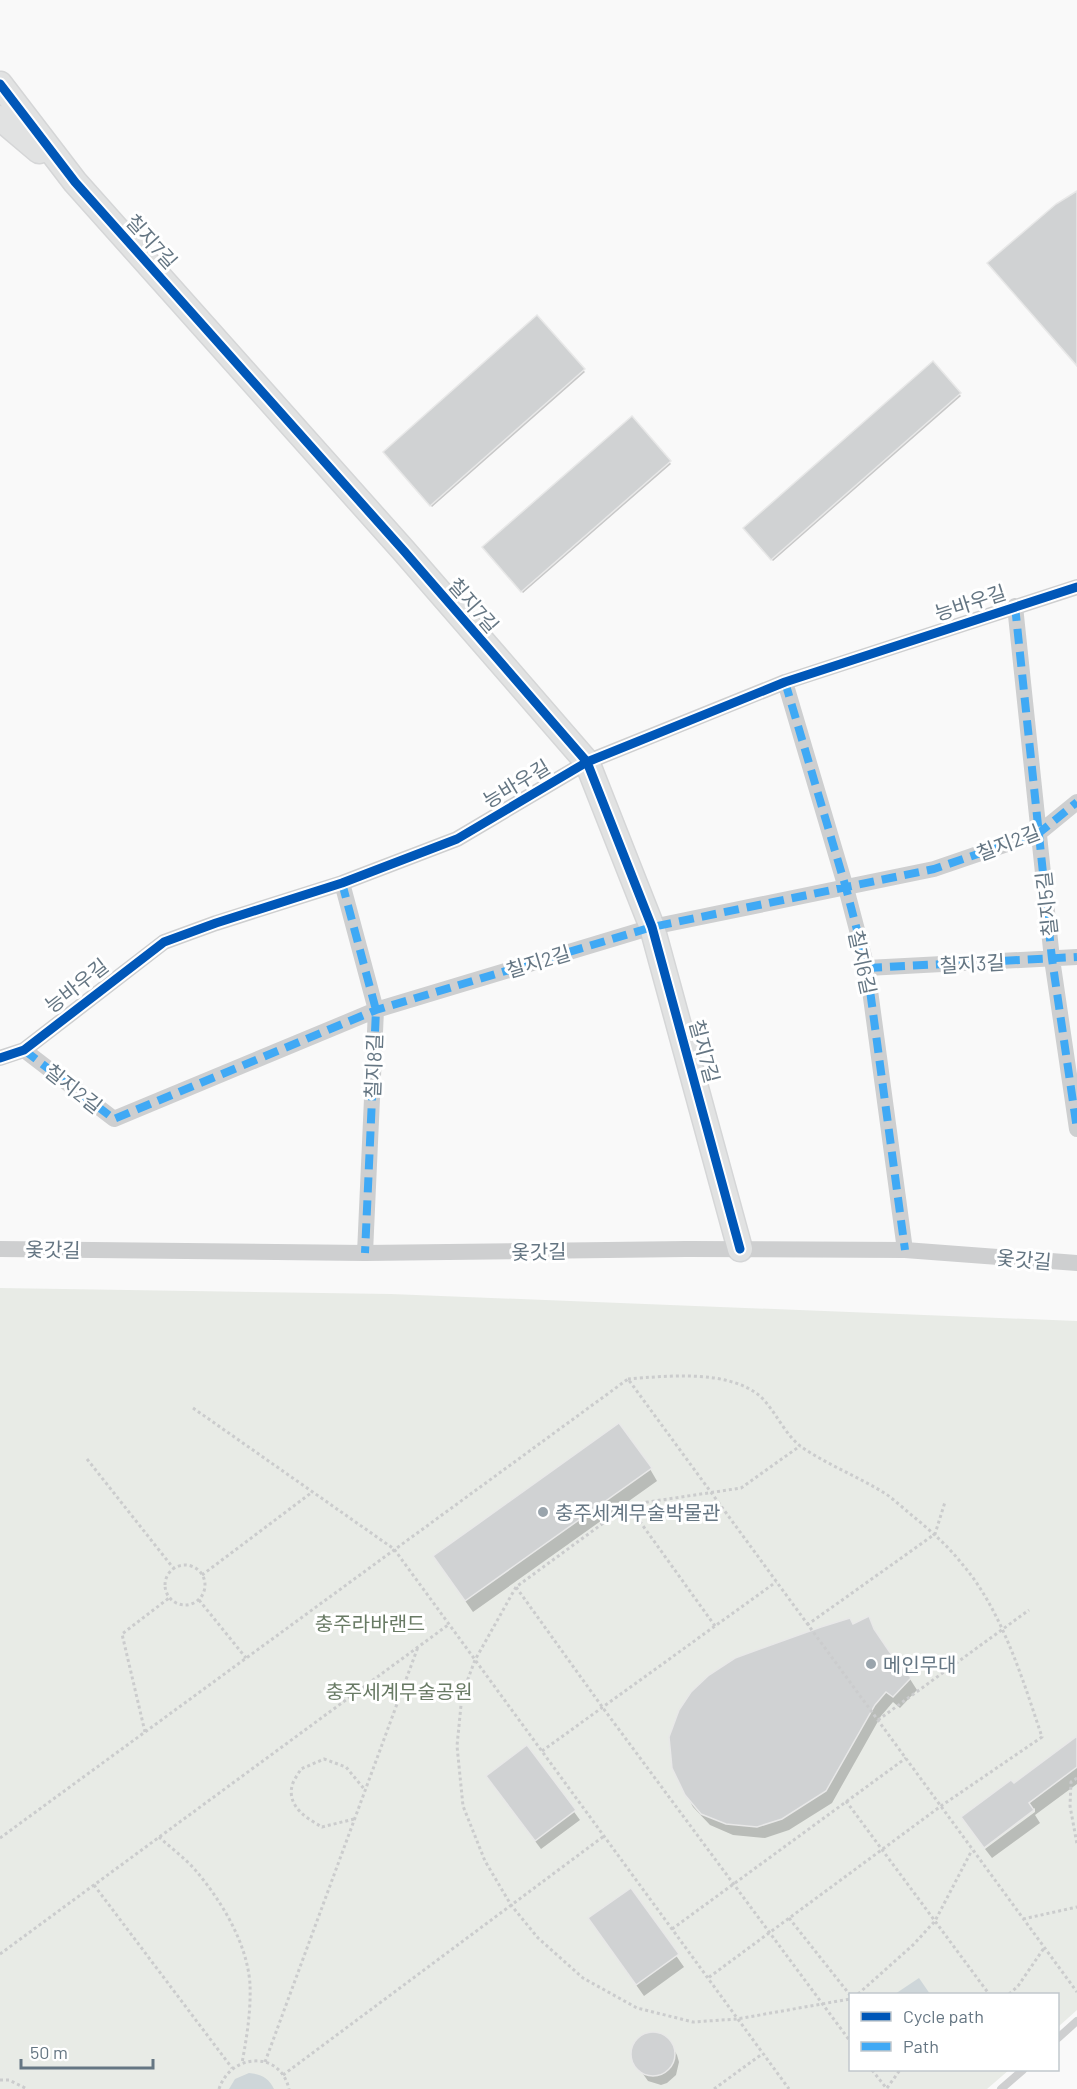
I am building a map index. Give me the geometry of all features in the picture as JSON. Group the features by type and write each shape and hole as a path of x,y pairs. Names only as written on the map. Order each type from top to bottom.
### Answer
{"street":[{"name":"칠지7길","path":"0,84 75,182 404,551 587,762 652,927 740,1249"},
{"name":"칠지7길","path":"0,118 75,182"},
{"name":"능바우길","path":"0,1058 24,1050 164,942 342,883 458,839 587,762 785,682 1077,587"},
{"name":"칠지5길","path":"1015,606 1052,959 1077,1129"},
{"name":"칠지6길","path":"785,682 846,888 867,968 905,1250"},
{"name":"칠지2길","path":"24,1050 114,1119 376,1010 652,927 934,869 1039,833 1077,802"},
{"name":"칠지8길","path":"342,883 376,1010 365,1253"},
{"name":"칠지3길","path":"867,968 1077,957"},
{"name":"옻갓길","path":"0,1249 365,1253 740,1249 905,1250 1077,1263"}],"lane":[{"path":"1059,2037 1077,2021"},
{"path":"1001,2089 1022,2071"}],"path":[{"path":"0,1838 628,1378 677,1375 713,1377 734,1383 759,1396 800,1446 822,1461 852,1474 888,1496 935,1534 964,1566 990,1603 1022,1678 1042,1737 941,1806 708,1978"},
{"path":"628,1378 1077,1992"},
{"path":"193,1408 394,1549 789,2089"},
{"path":"800,1446 741,1488 628,1505 516,1587 475,1660 462,1695 457,1746 463,1806 485,1861 511,1905 538,1938 583,1978 638,2008 693,2022 737,2019 849,1997"},
{"path":"87,1459 174,1569"},
{"path":"202,1575 312,1493"},
{"path":"807,1624 935,1534 945,1502"},
{"path":"628,1505 715,1626"},
{"path":"186,1566 198,1570 202,1575 205,1588 194,1604 181,1605 170,1598 165,1586 166,1580 174,1569 186,1566"},
{"path":"543,1751 776,1582"},
{"path":"516,1587 849,2040"},
{"path":"145,1731 122,1634 170,1598"},
{"path":"199,1599 246,1658"},
{"path":"878,1719 1029,1610"},
{"path":"0,1954 448,1625"},
{"path":"265,2062 418,1646"},
{"path":"672,1929 906,1758"},
{"path":"354,1819 322,1827 302,1815 294,1802 291,1787 301,1769 324,1759 346,1767 365,1791"},
{"path":"1077,1778 1071,1782 1070,1806 1077,1844"},
{"path":"846,1801 988,1993"},
{"path":"283,2075 604,1836"},
{"path":"159,1837 196,1871 223,1908 241,1945 250,1982 249,2019 242,2062"},
{"path":"860,1993 914,1944 935,1921 972,1849"},
{"path":"94,1885 232,2068"},
{"path":"1023,1920 1077,1907"},
{"path":"789,1918 849,1996"},
{"path":"1011,1993 1044,1948"},
{"path":"714,2089 762,2054"},
{"path":"219,2089 224,2076 232,2068 242,2062 253,2061 265,2062 275,2067 283,2075 289,2089"},
{"path":"873,2071 887,2089 899,2071"},
{"path":"0,2080 9,2080 27,2089"}],"green space":[{"name":"충주세계무술공원","path":"0,1288 391,1294 1077,1321 1077,2010 1059,2026 1059,1993 849,1993 849,2071 1008,2071 987,2089 0,2089"}],"shaded area":[{"path":"919,1978 929,1993 896,1993"},
{"path":"249,2073 264,2077 274,2089 229,2089 235,2079"}],"building":[{"path":"1077,191 1077,366 987,263 1056,204"},
{"path":"537,315 585,369 430,506 383,452"},
{"path":"933,361 961,393 771,560 743,528"},
{"path":"632,416 671,461 521,592 482,547"},
{"name":"충주세계무술박물관","path":"619,1423 652,1468 465,1601 433,1556"},
{"path":"869,1616 874,1629 911,1678 893,1697 886,1692 875,1705 826,1791 782,1819 757,1827 726,1824 701,1814 685,1795 672,1768 669,1737 679,1710 691,1692 709,1675 735,1658 821,1627 850,1618 853,1624"},
{"path":"1077,1736 1077,1767 1029,1803 1034,1810 984,1848 961,1817 1011,1780 1014,1783"},
{"path":"527,1745 576,1810 535,1841 486,1776"},
{"path":"631,1888 679,1954 636,1985 588,1918"},
{"path":"653,2032 668,2039 675,2054 668,2069 653,2076 638,2069 631,2054 638,2039"}],"marked path":[{"path":"1015,606 1052,959 1077,1129"},
{"path":"785,682 846,888 867,968 905,1250"},
{"path":"24,1050 114,1119 376,1010 652,927 934,869 1039,833 1077,802"},
{"path":"342,883 376,1010 365,1253"},
{"path":"867,968 1077,957"}],"cycle path":[{"path":"0,84 75,182 404,551 587,762 652,927 740,1249"},
{"path":"0,1058 24,1050 164,942 342,883 457,839 587,762 785,682 1077,587"}],"place":[{"name":"충주세계무술박물관","path":"543,1512"},
{"name":"메인무대","path":"871,1664"}],"park label":[{"name":"충주라바랜드","path":"370,1623"}]}
